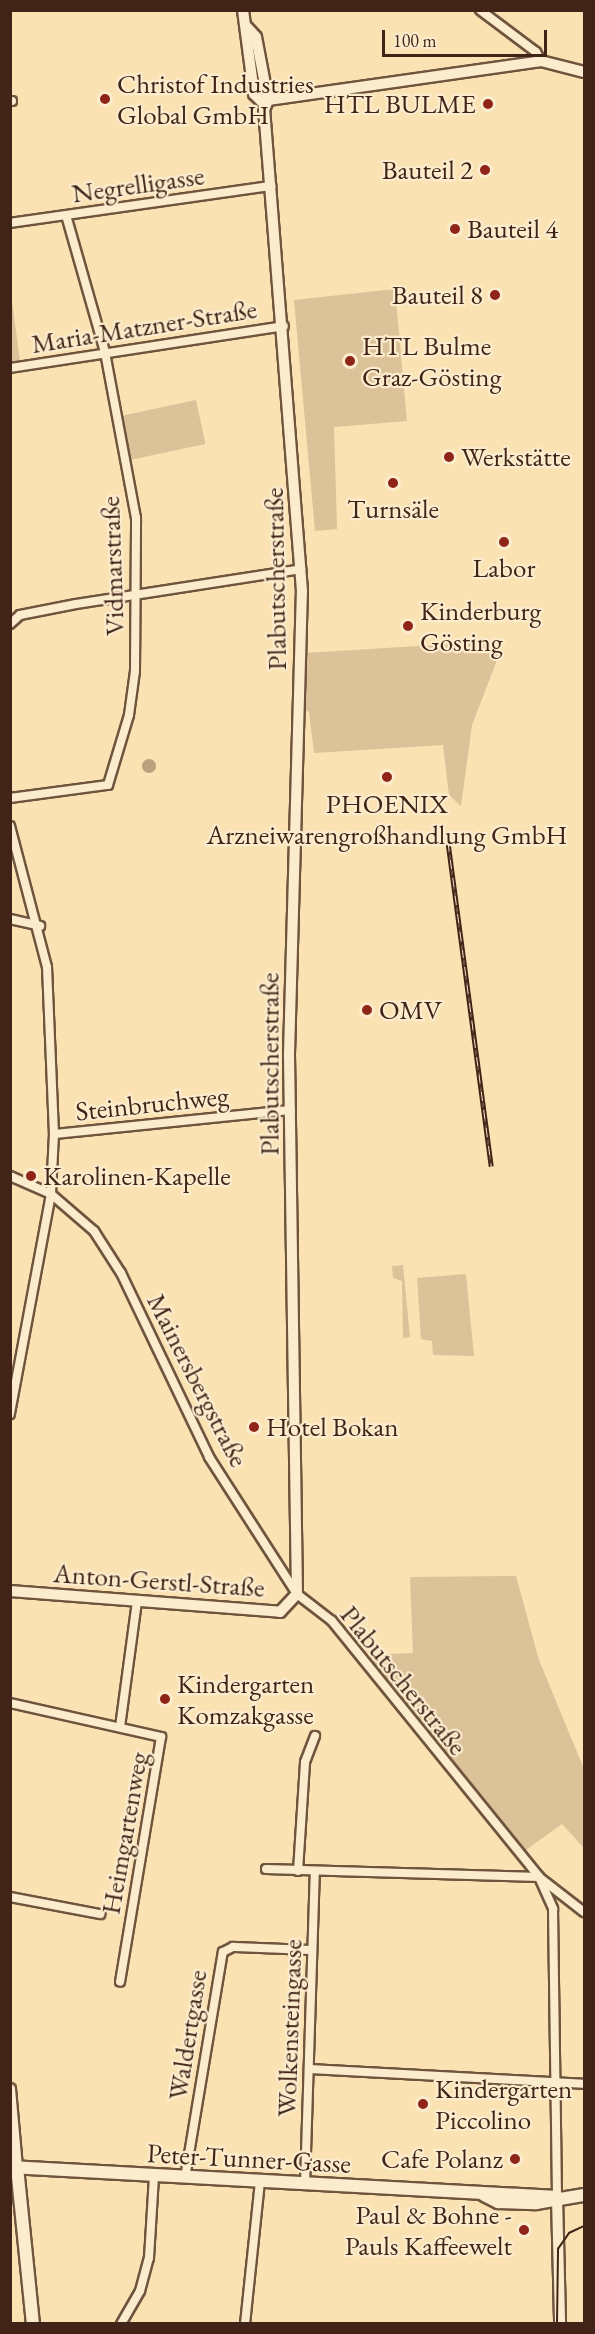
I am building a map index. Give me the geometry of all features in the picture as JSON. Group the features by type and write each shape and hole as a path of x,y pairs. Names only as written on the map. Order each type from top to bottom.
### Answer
{"main road":[{"name":"Peter-Tunner-Gasse","path":"14,2167 484,2195 498,2202 527,2202 585,2195"},
{"path":"14,2167 33,2324"}],"street":[{"name":"Plabutscherstraße","path":"243,10 254,94 266,103 302,569 291,1110 297,1594 332,1621 538,1877 585,1912"},
{"path":"480,10 536,52 541,61"},
{"path":"266,103 541,61 585,72"},
{"name":"Negrelligasse","path":"10,223 271,186"},
{"name":"Vidmarstraße","path":"10,798 108,785 129,715 138,592 136,518 105,352 66,215"},
{"name":"Maria-Matzner-Straße","path":"10,368 284,326"},
{"path":"10,624 20,615 138,592 302,569"},
{"path":"10,826 40,926 51,1022 54,1134 51,1194 10,1414"},
{"path":"10,919 40,926"},
{"name":"Steinbruchweg","path":"54,1134 291,1110"},
{"name":"Mainersbergstraße","path":"10,1176 51,1194 94,1231 121,1273 209,1457 297,1594"},
{"name":"Anton-Gerstl-Straße","path":"10,1591 280,1612 297,1594"},
{"path":"120,1727 137,1601"},
{"name":"Heimgartenweg","path":"10,1703 156,1733 161,1740 120,1982"},
{"path":"298,1871 305,1762 315,1736"},
{"path":"266,1869 538,1877 553,1909 554,2083 560,2324"},
{"name":"Wolkensteingasse","path":"305,2185 315,1872"},
{"name":"Heimgartenweg","path":"10,1897 100,1914"},
{"name":"Waldertgasse","path":"185,2178 222,1955 233,1947 312,1950"},
{"path":"309,2069 585,2084"},
{"path":"10,2089 14,2167"},
{"path":"121,2324 140,2291 149,2258 154,2176"},
{"path":"245,2324 260,2182"}],"shaded area":[{"path":"10,285 20,362 11,364 10,364"},
{"name":"HTL Bulme Graz-Gösting","path":"395,289 407,421 334,427 337,529 315,531 294,300"},
{"path":"196,400 205,444 131,460 122,416"},
{"path":"500,641 499,655 472,725 461,806 449,795 443,745 314,753 309,712 302,709 304,653"},
{"path":"149,759 154,761 156,766 154,771 149,773 144,771 142,766 144,761"},
{"path":"403,1265 410,1337 403,1338 402,1281 393,1278 392,1266"},
{"path":"466,1274 474,1356 433,1355 432,1341 421,1339 417,1278"},
{"path":"516,1576 539,1660 584,1769 584,1848 562,1824 526,1850 468,1785 367,1655 413,1653 410,1577"}],"tram line":[{"path":"557,2324 558,2249 569,2233 584,2226"}],"railway":[{"path":"448,842 491,1166"}],"place":[{"name":"Christof Industries Global GmbH","path":"105,99"},
{"name":"HTL BULME","path":"488,104"},
{"name":"Bauteil 2","path":"485,170"},
{"name":"Bauteil 4","path":"455,229"},
{"name":"Bauteil 8","path":"495,295"},
{"name":"HTL Bulme Graz-Gösting","path":"350,361"},
{"name":"Werkstätte","path":"449,457"},
{"name":"Turnsäle","path":"393,483"},
{"name":"Labor","path":"504,542"},
{"name":"Kinderburg Gösting","path":"408,626"},
{"name":"PHOENIX Arzneiwarengroßhandlung GmbH","path":"387,777"},
{"name":"OMV","path":"367,1010"},
{"name":"Karolinen-Kapelle","path":"31,1176"},
{"name":"Hotel Bokan","path":"254,1427"},
{"name":"Kindergarten Komzakgasse","path":"165,1699"},
{"name":"Kindergarten Piccolino","path":"423,2104"},
{"name":"Cafe Polanz","path":"515,2159"},
{"name":"Paul & Bohne - Pauls Kaffeewelt","path":"524,2230"}]}
